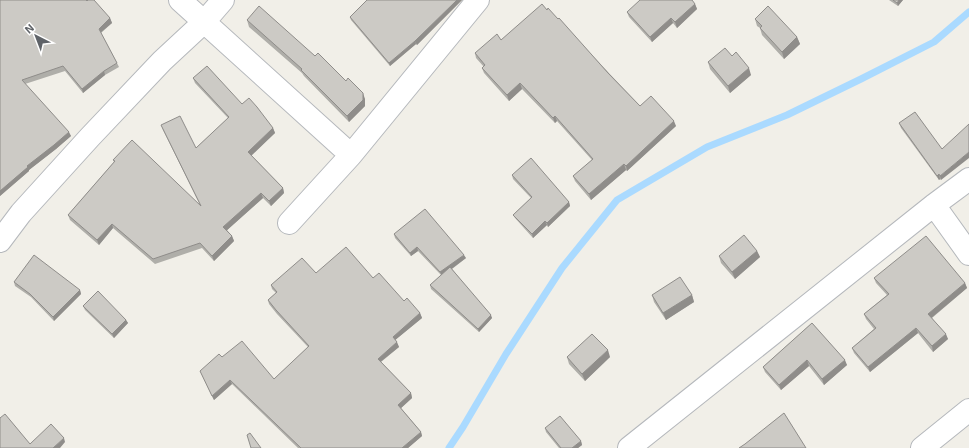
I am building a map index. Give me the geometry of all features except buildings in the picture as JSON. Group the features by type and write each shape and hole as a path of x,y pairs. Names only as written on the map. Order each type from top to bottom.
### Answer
{"street":[{"path":"180,0 351,155"},
{"path":"0,241 21,213 90,137 162,61 204,22 223,0"},
{"path":"288,223 351,155 478,0"},
{"path":"629,448 934,205 969,179"},
{"path":"934,205 969,254"},
{"path":"922,448 969,410"}],"waterway":[{"path":"449,448 506,354 562,268 617,200 707,147 787,115 934,42 969,12"}]}
